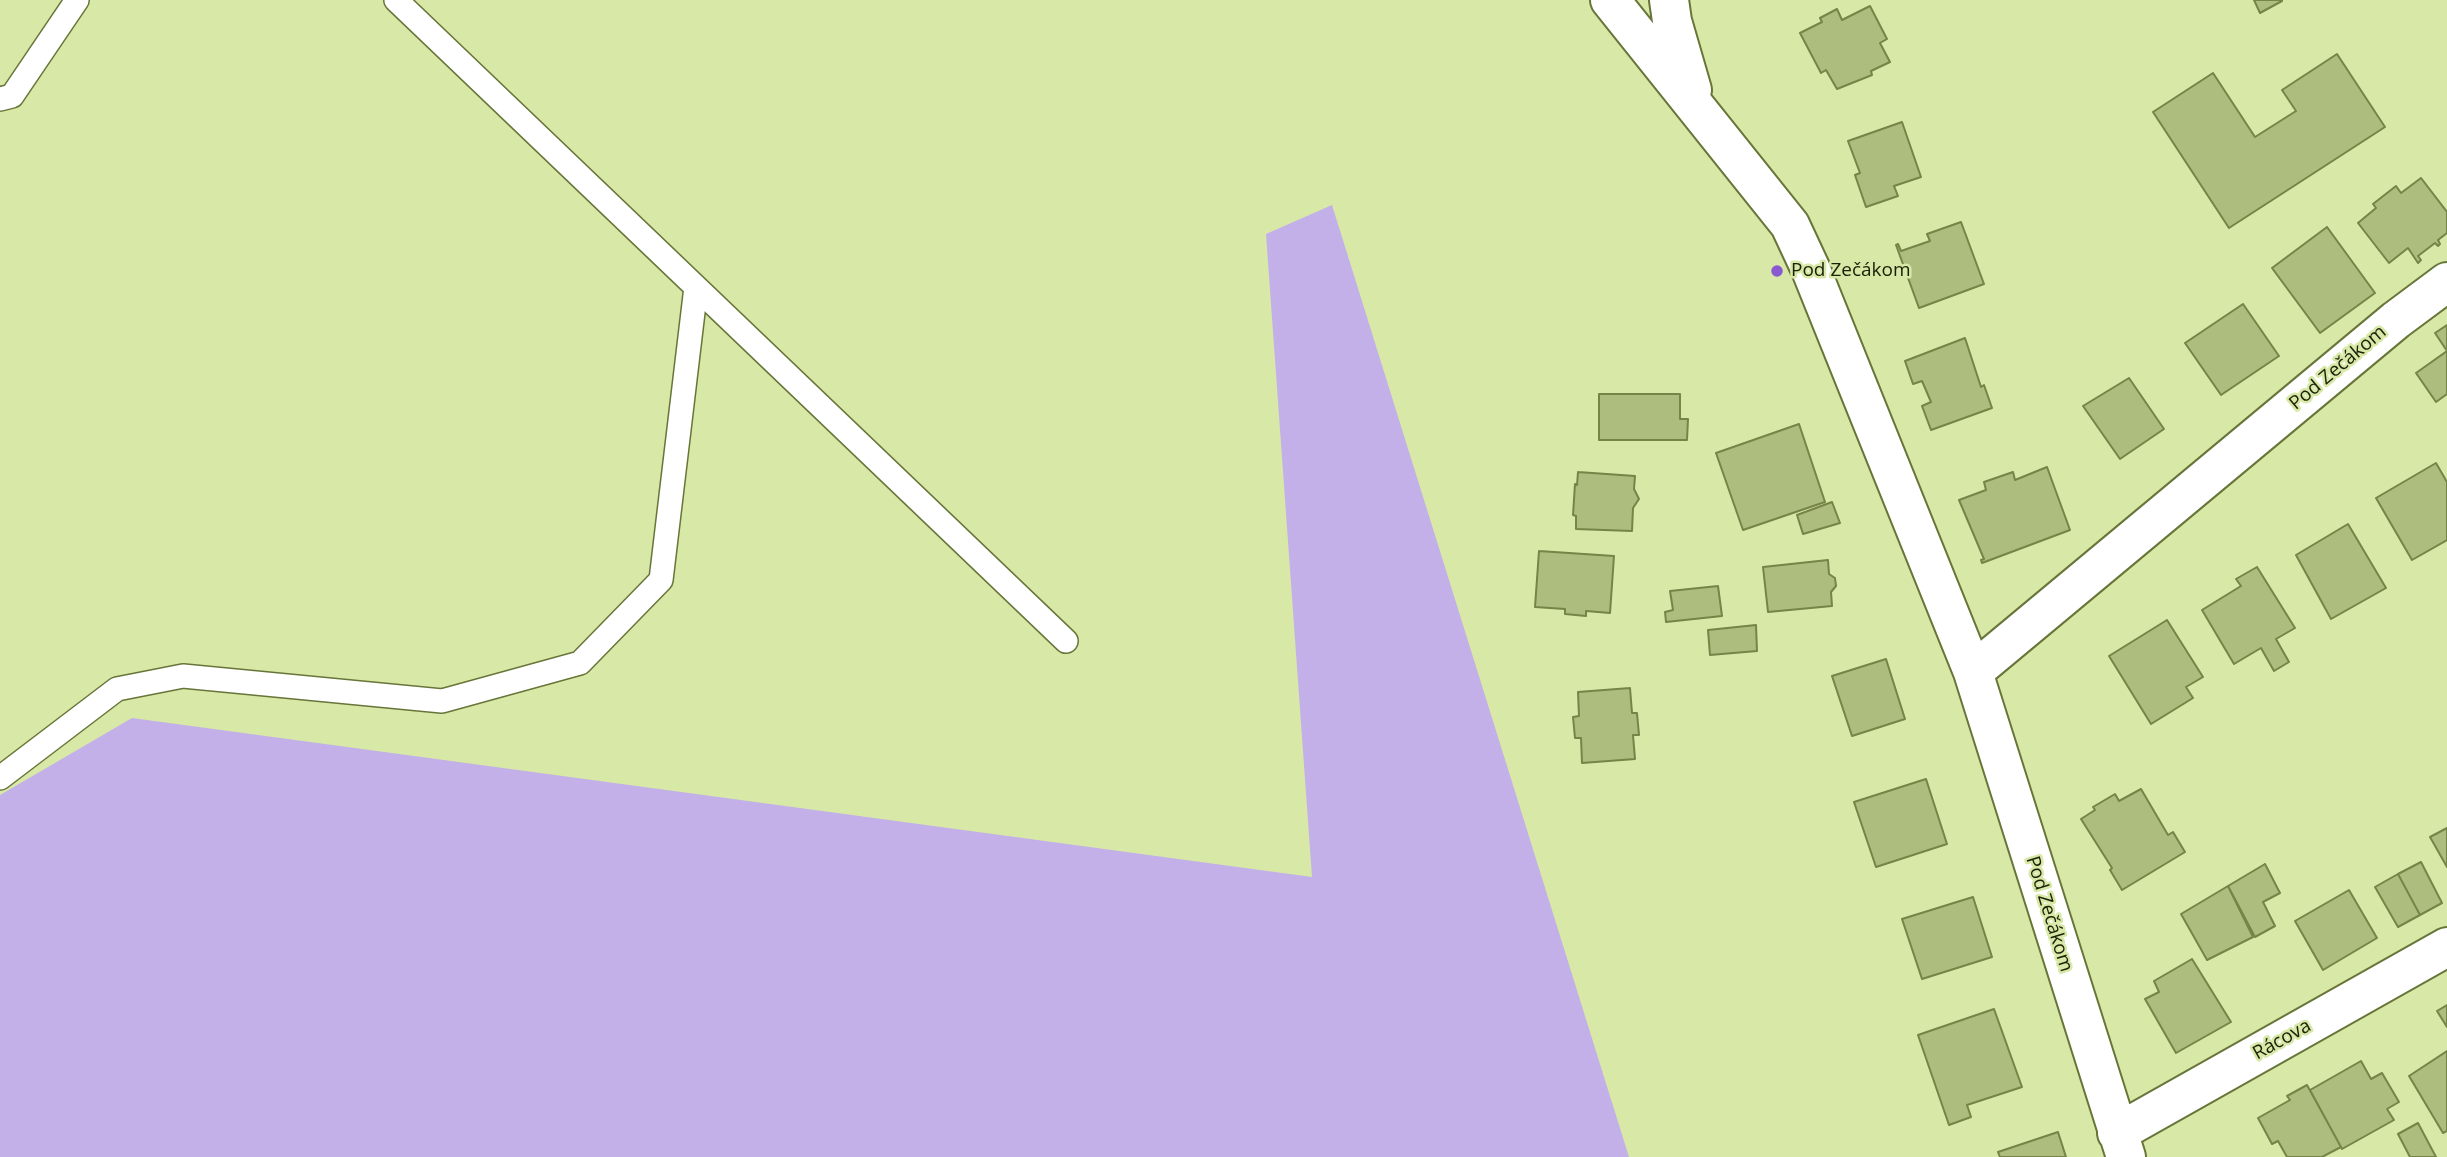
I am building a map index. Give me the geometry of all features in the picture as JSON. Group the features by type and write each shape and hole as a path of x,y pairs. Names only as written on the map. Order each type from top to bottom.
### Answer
{"street":[{"name":"Pod Zečákom","path":"1610,0 1790,225 1811,270 1973,671 2121,1145"},
{"path":"1669,0 1672,21 1696,105"},
{"name":"Pod Zečákom","path":"1973,671 2396,320 2447,282"},
{"name":"Rácova","path":"2121,1145 2447,947"}],"lane":[{"path":"0,99 12,96 77,0"},
{"path":"396,0 1066,640"},
{"path":"0,778 117,689 183,676 442,701 580,663 661,580 696,287"}],"shaded area":[{"path":"1332,205 1629,1157 0,1157 0,795 132,718 1312,877 1266,234"}],"building":[{"path":"2254,0 2282,0 2282,1 2260,13"},
{"path":"1870,6 1887,39 1880,43 1890,62 1871,71 1872,75 1837,89 1826,70 1821,73 1800,33 1822,22 1820,18 1837,9 1842,20"},
{"path":"2337,54 2385,127 2229,228 2153,112 2213,73 2255,137 2296,111 2282,90"},
{"path":"1902,122 1921,177 1894,186 1898,196 1866,207 1855,175 1860,173 1848,141"},
{"path":"2421,178 2447,212 2447,233 2438,240 2438,246 2435,243 2418,256 2421,260 2418,263 2408,248 2389,263 2358,223 2376,208 2373,204 2396,186 2401,193"},
{"path":"1961,222 1984,284 1919,308 1896,245 1898,244 1901,251 1930,241 1927,234"},
{"path":"2327,227 2375,293 2320,333 2272,268"},
{"path":"2243,304 2279,356 2221,395 2185,343"},
{"path":"2447,325 2447,351 2435,333"},
{"path":"1965,338 1981,387 1984,385 1992,408 1931,430 1922,406 1931,402 1922,381 1913,384 1905,361"},
{"path":"2447,351 2447,394 2436,402 2416,373"},
{"path":"2129,378 2164,429 2120,459 2083,406"},
{"path":"1599,394 1680,394 1680,419 1688,419 1687,440 1599,440"},
{"path":"1799,424 1825,502 1743,530 1716,453"},
{"path":"2436,463 2447,482 2447,540 2412,560 2376,498"},
{"path":"2047,467 2070,530 1982,563 1981,560 1984,559 1959,500 1986,490 1984,482 2013,472 2015,480"},
{"path":"1578,472 1635,476 1634,489 1639,499 1633,508 1632,531 1576,529 1576,516 1573,515"},
{"path":"1832,502 1840,523 1803,534 1797,515"},
{"path":"2348,524 2386,588 2331,619 2296,555"},
{"path":"1539,551 1614,556 1610,613 1586,611 1586,616 1565,614 1565,609 1535,607"},
{"path":"1828,560 1829,574 1835,578 1836,586 1831,592 1832,606 1768,612 1763,567"},
{"path":"2257,567 2295,628 2276,639 2289,662 2274,671 2261,648 2234,664 2202,610 2241,586 2236,579"},
{"path":"1718,586 1722,616 1666,622 1665,612 1673,610 1670,591"},
{"path":"2167,620 2203,677 2186,687 2193,698 2151,724 2109,656"},
{"path":"1756,625 1757,651 1710,655 1708,630"},
{"path":"1886,659 1905,719 1852,736 1832,676"},
{"path":"1630,688 1632,713 1637,713 1639,735 1633,735 1635,759 1582,763 1581,738 1575,738 1573,717 1579,716 1578,692"},
{"path":"1926,779 1947,844 1876,867 1854,802"},
{"path":"2141,789 2168,835 2173,832 2185,852 2122,890 2110,870 2112,868 2081,819 2095,810 2093,807 2115,794 2119,801"},
{"path":"2447,828 2447,867 2430,837"},
{"path":"2421,862 2442,903 2420,915 2398,874"},
{"path":"2265,864 2280,893 2263,902 2275,926 2255,937 2228,886"},
{"path":"2398,874 2420,915 2398,927 2375,887"},
{"path":"2228,886 2253,937 2207,960 2181,914"},
{"path":"2349,890 2377,938 2323,970 2295,921"},
{"path":"1973,897 1992,957 1922,979 1902,919"},
{"path":"2192,959 2231,1022 2176,1053 2145,999 2159,992 2154,981"},
{"path":"2447,1005 2447,1027 2437,1011"},
{"path":"1994,1009 2022,1087 1967,1105 1971,1117 1949,1125 1918,1035"},
{"path":"2447,1051 2447,1131 2443,1133 2409,1076"},
{"path":"2361,1061 2371,1079 2382,1073 2399,1102 2387,1109 2394,1120 2342,1149 2310,1090"},
{"path":"2307,1085 2341,1147 2322,1157 2287,1157 2278,1141 2272,1144 2258,1118 2290,1100 2287,1096"},
{"path":"2418,1123 2436,1157 2410,1157 2398,1134"},
{"path":"2058,1132 2066,1157 2000,1157 1998,1152"}],"place":[{"name":"Pod Zečákom","path":"1777,271"}]}
